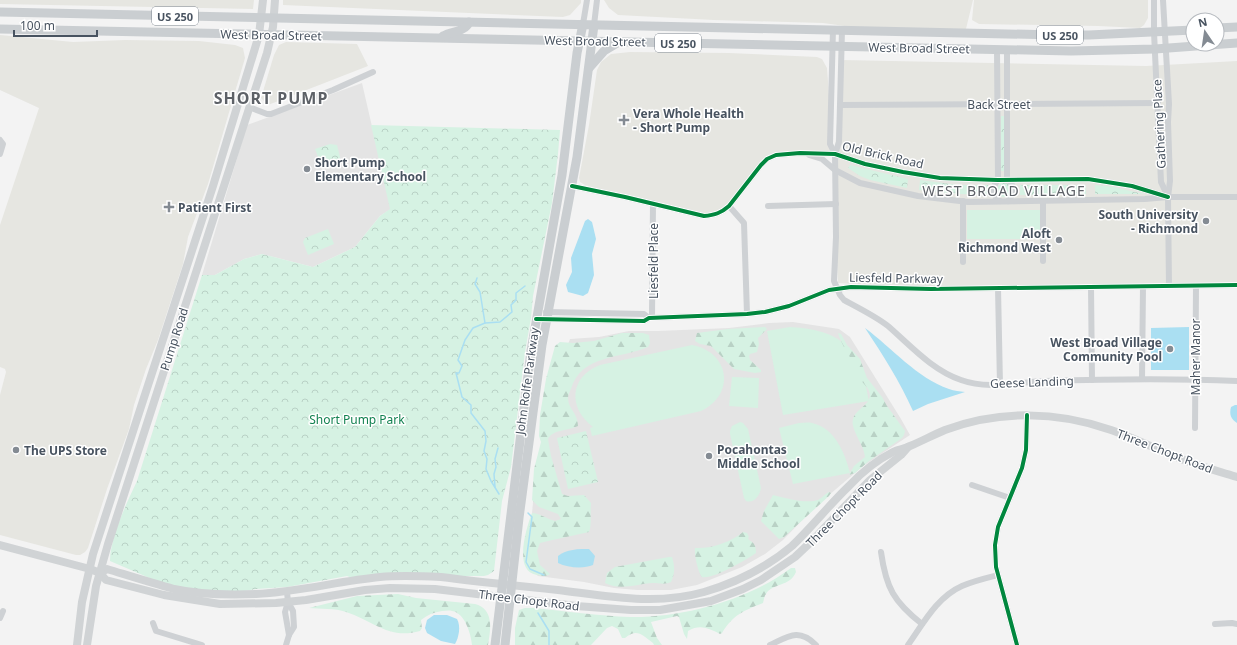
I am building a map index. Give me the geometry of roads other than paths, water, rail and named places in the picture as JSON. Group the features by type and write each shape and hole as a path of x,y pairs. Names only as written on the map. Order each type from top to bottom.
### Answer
{"main road":[{"name":"Pump Road","path":"77,645 82,602 96,547 213,186 259,35 263,0"},
{"name":"Pump Road","path":"87,645 92,608 108,544 272,35 275,0"},
{"name":"West Broad Street","path":"0,12 837,29 1057,35 1185,31"},
{"path":"440,38 451,32 462,29 467,26 469,22"},
{"name":"John Rolfe Parkway","path":"495,645 536,315 553,232 579,40 583,24"},
{"name":"John Rolfe Parkway","path":"506,645 519,518 547,316 577,157 594,25"},
{"path":"1225,28 1237,27"},
{"name":"West Broad Street","path":"0,29 997,50 1102,51 1155,49 1237,42"},
{"path":"588,68 604,51 619,42"},
{"name":"Three Chopt Road","path":"100,573 107,569 176,589 202,593 256,594 287,592 363,579 409,576 441,577 636,600 697,594 746,575 778,556 802,536 858,477 874,464 895,451 908,447 945,430 972,422 1006,416 1026,415 1066,418 1083,421 1110,429 1180,459 1237,477"},
{"name":"Three Chopt Road","path":"0,545 90,569 100,573 106,580 164,595 201,602 245,604 288,602 353,591 390,588 435,589 597,608 646,610 677,608 725,596 761,580 795,557 870,480 901,455 908,447"}],"street":[{"name":"John Rolfe Parkway","path":"583,24 587,0"},
{"name":"John Rolfe Parkway","path":"594,25 597,0"},
{"name":"Gathering Place","path":"1154,0 1154,32 1161,182 1168,197"},
{"name":"Gathering Place","path":"1163,0 1167,48 1169,104 1169,286"},
{"path":"836,288 834,281 836,237 835,154 839,142 840,105 837,29"},
{"path":"835,154 830,144 837,29"},
{"path":"997,50 998,180 994,185 994,191 997,199 1000,201"},
{"path":"1007,50 1007,180 1011,182 1013,191 1008,201"},
{"path":"249,107 267,114 271,114 333,90 373,72"},
{"name":"Back Street","path":"840,105 1158,103"},
{"path":"0,140 3,144 0,154"},
{"name":"Old Brick Road","path":"800,153 822,159 835,170 860,183 918,196 963,201 1237,197"},
{"name":"Old Brick Road","path":"572,186 653,203 704,216 714,215 723,211 729,206 761,165 767,160 776,155 800,153 835,154 865,164 934,177 998,180 1088,179 1132,186 1168,197"},
{"path":"1043,200 1044,261"},
{"path":"963,201 963,262"},
{"name":"Liesfeld Place","path":"651,318 653,203"},
{"path":"768,206 836,204"},
{"path":"729,206 744,223 747,314"},
{"name":"Liesfeld Parkway","path":"536,315 644,321 651,318 747,314 765,312 789,306 836,288 851,287 931,289 1237,285"},
{"path":"1142,379 1143,286"},
{"name":"Maher Manor","path":"1195,428 1196,286"},
{"path":"1091,287 1092,380"},
{"name":"Geese Landing","path":"836,288 844,300 887,325 908,346 947,375 962,381 979,384 1000,385 1027,382 1142,379 1237,381"},
{"path":"998,288 1000,385"},
{"path":"1017,645 998,575 995,545 998,527 1022,468 1026,450 1026,415"},
{"path":"972,485 1010,498"},
{"path":"881,552 884,570 891,591 906,611 922,624"},
{"path":"908,645 939,602 949,593 963,585 998,575"},
{"path":"286,645 289,635 285,612 288,602 287,592"},
{"path":"0,618 4,611"},
{"path":"153,623 156,631 202,645"},
{"path":"1215,624 1237,624"},
{"path":"770,645 789,636 800,635 810,639 816,645"}],"water":[{"path":"588,219 592,222 596,239 592,254 594,275 588,293 583,296 568,292 566,285 572,272 571,258 585,221"},
{"name":"West Broad Village Community Pool","path":"1189,327 1189,370 1151,370 1151,328"},
{"path":"865,328 926,378 949,389 965,392 928,404 913,411 891,369"},
{"path":"1237,405 1237,423 1230,415 1231,407"},
{"path":"589,549 595,556 593,565 576,567 558,563 558,556 565,552"},
{"path":"434,615 447,615 457,619 459,632 455,644 441,641 427,633 425,628 427,620"}],"waterway":[{"path":"477,278 475,284 480,292 485,323"},
{"path":"499,494 486,469 487,459 484,451 486,441 485,431 471,413 471,405 462,397 456,373 459,373 462,366 458,360 465,340 473,328 485,323 500,322 512,312 511,305 516,300 516,293 525,286"},
{"path":"495,487 495,459 498,448"},
{"path":"528,513 532,517 526,562 530,569 544,575"},
{"path":"538,613 549,631 549,645"}],"place":[{"name":"Vera Whole Health - Short Pump","path":"624,120"},
{"name":"Short Pump Elementary School","path":"307,169"},
{"name":"Patient First","path":"169,207"},
{"name":"South University - Richmond","path":"1206,221"},
{"name":"Aloft Richmond West","path":"1059,240"},
{"name":"West Broad Village Community Pool","path":"1170,349"},
{"name":"The UPS Store","path":"16,450"},
{"name":"Pocahontas Middle School","path":"709,456"}],"district":[{"name":"SHORT PUMP","path":"271,98"},
{"name":"WEST BROAD VILLAGE","path":"1004,190"}],"park label":[{"name":"Short Pump Park","path":"357,419"}]}
